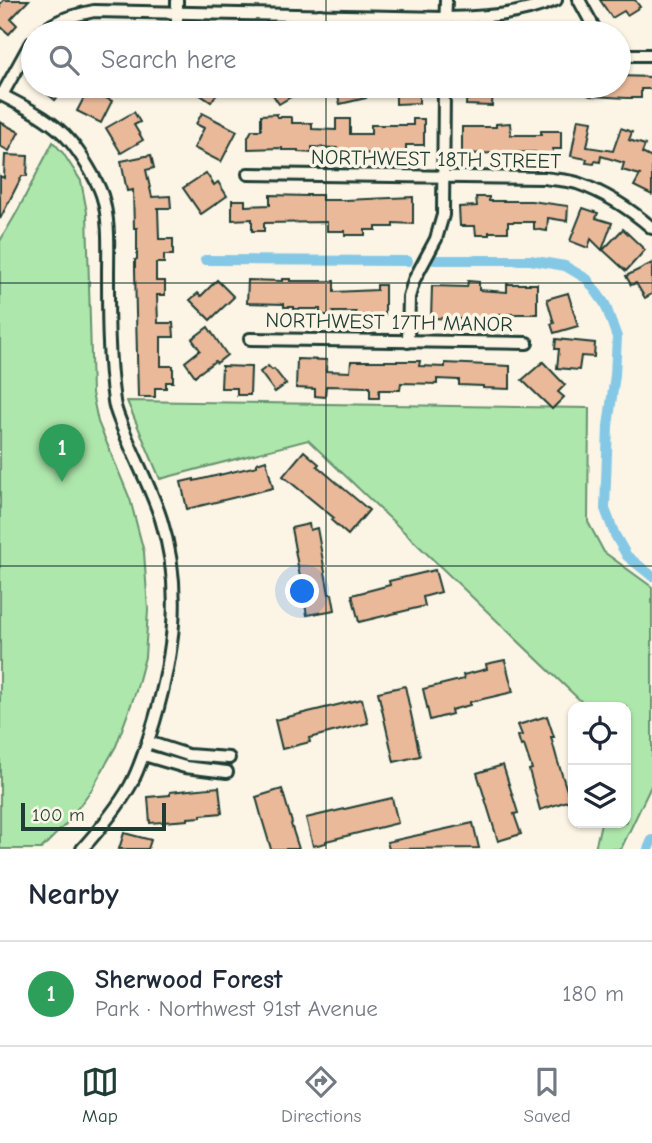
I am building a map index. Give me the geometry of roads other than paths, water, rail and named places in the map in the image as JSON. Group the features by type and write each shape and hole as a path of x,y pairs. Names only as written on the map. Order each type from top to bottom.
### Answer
{"street":[{"path":"177,0 177,21"},
{"path":"445,18 446,0"},
{"path":"60,21 94,11 491,17 518,13 556,0"},
{"path":"579,0 590,21"},
{"path":"320,15 320,21"},
{"path":"631,55 652,55"},
{"path":"21,60 1,95 45,118 69,139 86,163 102,195 107,229 108,356 114,405 161,519 173,588 173,639 167,677 144,755 130,786 110,817 82,849"},
{"path":"408,342 410,297 414,280 436,239 443,215 444,98"},
{"name":"NORTHWEST 18TH STREET","path":"248,174 544,178 575,183 605,195 632,210 652,228"},
{"name":"NORTHWEST 17TH MANOR","path":"250,339 527,342"},
{"path":"148,742 188,755 229,758"},
{"path":"144,755 185,767 227,772"}],"waterway":[{"path":"205,260 408,261"},
{"path":"434,260 530,260 565,266 587,279 605,304 617,337 608,426 605,509 627,556 652,576"},
{"path":"648,849 652,840"}],"place":[{"name":"Sherwood Forest","path":"62,482"}]}
